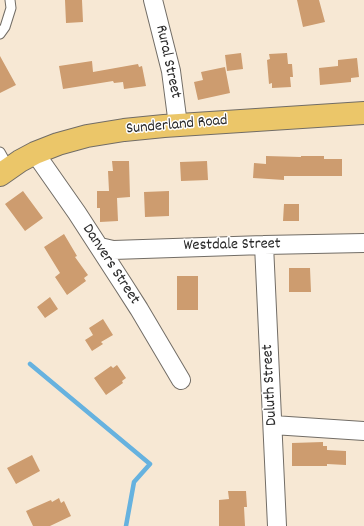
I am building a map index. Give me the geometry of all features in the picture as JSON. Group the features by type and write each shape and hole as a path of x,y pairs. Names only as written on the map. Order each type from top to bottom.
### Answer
{"main road":[{"name":"Sunderland Road","path":"3,165 20,161 58,144 87,136 124,130 364,113"}],"street":[{"name":"Rural Street","path":"153,0 171,71 178,125"},
{"name":"Danvers Street","path":"35,153 100,247 139,309 180,380"},
{"name":"Westdale Street","path":"100,247 113,250 364,243"},
{"name":"Duluth Street","path":"264,245 277,526"},
{"path":"273,425 364,431"}],"lane":[{"path":"0,34 5,28 11,8 10,0"}],"building":[{"path":"65,0 82,0 83,22 66,23"},
{"path":"297,0 319,0 325,22 303,27"},
{"path":"241,53 243,69 227,71 225,55"},
{"path":"287,53 288,64 292,64 293,77 290,77 291,87 272,88 272,83 269,84 267,60 270,59 269,54"},
{"path":"0,56 16,85 0,93"},
{"path":"357,58 359,77 351,78 351,82 320,85 319,68 338,66 338,60"},
{"path":"92,61 93,72 138,64 139,67 142,66 146,86 124,89 123,82 114,83 113,81 63,89 59,66"},
{"path":"225,67 230,93 198,100 194,82 203,80 201,72"},
{"path":"266,156 324,156 324,159 342,159 342,176 284,176 284,180 253,178 254,163 266,164"},
{"path":"112,161 129,161 130,197 117,198 118,221 100,222 100,208 97,208 97,191 109,191 108,171 113,171"},
{"path":"207,161 208,180 181,181 180,162"},
{"path":"23,191 43,218 25,231 5,204"},
{"path":"169,191 169,216 145,217 144,192"},
{"path":"284,204 299,204 299,221 283,221"},
{"path":"64,234 77,256 75,257 88,275 84,278 86,281 67,295 55,277 60,273 44,247"},
{"path":"289,268 310,268 311,292 289,292"},
{"path":"177,276 198,276 198,310 177,310"},
{"path":"50,297 58,309 45,318 37,307"},
{"path":"103,319 113,335 101,342 103,344 92,351 85,340 93,335 89,328"},
{"path":"117,365 126,378 122,381 123,383 106,395 94,378 111,366 113,368"},
{"path":"323,442 323,446 327,446 327,450 346,451 346,465 327,464 327,466 292,466 292,443"},
{"path":"32,455 40,471 16,484 7,468"},
{"path":"228,491 246,491 247,507 244,507 245,526 219,526 219,500 229,499"},
{"path":"59,498 61,503 64,501 71,516 50,526 33,526 26,511"}],"waterway":[{"path":"30,364 150,464 134,482 126,526"}]}
